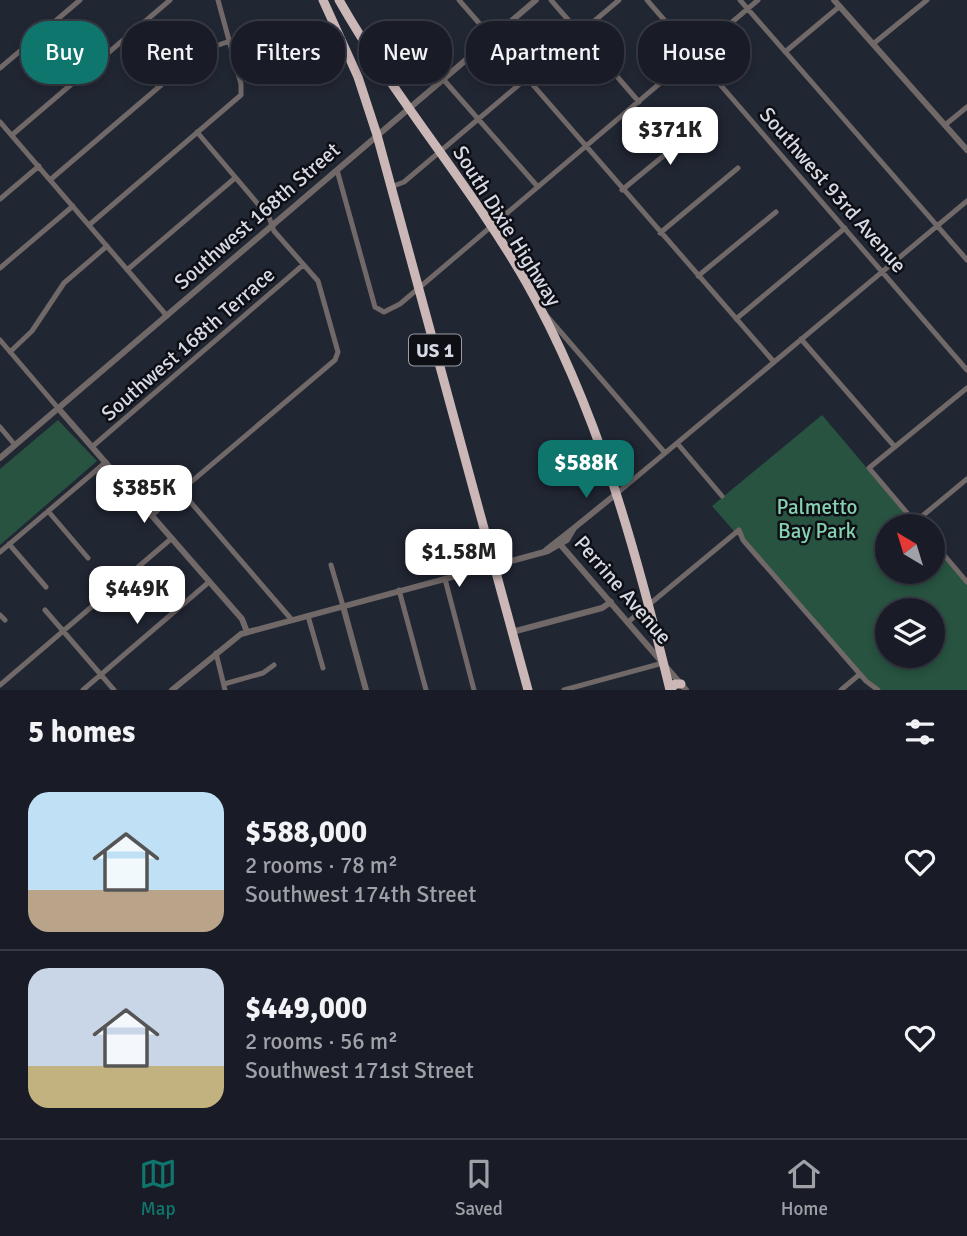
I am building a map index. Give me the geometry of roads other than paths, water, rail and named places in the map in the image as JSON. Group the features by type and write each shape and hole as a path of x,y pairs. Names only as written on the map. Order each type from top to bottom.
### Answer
{"highway":[{"name":"US 1","path":"323,0 357,74 377,135 528,690"},
{"name":"South Dixie Highway","path":"339,0 408,109 492,226 539,307 565,360 592,424 616,494 670,690"},
{"path":"333,19 346,13"},
{"path":"670,690 675,684 684,687"}],"street":[{"path":"0,68 80,0"},
{"path":"12,135 170,0"},
{"path":"89,225 242,91 218,0"},
{"path":"459,0 477,21"},
{"name":"Southwest 168th Street","path":"512,21 536,0"},
{"path":"551,0 569,21"},
{"path":"594,21 619,0"},
{"name":"Southwest 93rd Avenue","path":"647,0 665,21"},
{"path":"740,0 967,260"},
{"path":"734,21 758,0"},
{"path":"834,0 967,150"},
{"path":"873,44 927,0"},
{"path":"785,52 840,6"},
{"path":"50,180 201,51 230,41"},
{"name":"Southwest 168th Street","path":"452,71 466,60"},
{"name":"Southwest 168th Street","path":"0,458 437,84"},
{"path":"447,84 538,187"},
{"path":"391,187 404,182 519,84"},
{"path":"531,84 774,362"},
{"path":"624,84 639,102"},
{"path":"337,170 379,312 400,304 660,84"},
{"name":"Southwest 93rd Avenue","path":"720,84 967,370"},
{"path":"945,125 967,107"},
{"path":"1,125 167,316"},
{"path":"622,190 701,125"},
{"path":"152,515 337,358 337,347 321,286 272,226 269,217 197,132"},
{"path":"0,199 39,166"},
{"path":"660,233 738,168"},
{"path":"127,270 235,178"},
{"path":"172,690 216,653 247,632 445,579 545,550 558,543 966,201"},
{"path":"0,268 73,206"},
{"path":"698,276 776,212"},
{"path":"736,319 845,228"},
{"path":"10,352 33,331 64,283 107,246"},
{"name":"Southwest 168th Terrace","path":"93,446 303,265"},
{"path":"539,307 665,453"},
{"path":"0,340 242,619 247,632"},
{"path":"801,340 895,447"},
{"path":"565,360 571,353 582,357"},
{"path":"908,514 869,468 967,388"},
{"path":"0,427 15,445"},
{"path":"677,443 722,496"},
{"path":"0,552 106,462"},
{"path":"929,514 967,480"},
{"path":"181,491 292,620"},
{"path":"48,511 88,558"},
{"path":"628,622 739,530 743,540 860,674 878,690"},
{"path":"0,685 173,538"},
{"name":"Perrine Avenue","path":"558,543 684,687"},
{"path":"9,544 46,587"},
{"path":"945,556 967,582"},
{"path":"331,565 366,690"},
{"path":"959,573 967,566"},
{"path":"445,579 474,690"},
{"path":"83,690 209,582"},
{"path":"399,590 426,690"},
{"path":"512,632 602,608 611,602"},
{"path":"45,610 114,690"},
{"path":"308,616 323,668"},
{"path":"216,653 225,687 263,673 274,665"},
{"path":"564,690 663,663"},
{"path":"841,690 860,674"}],"park label":[{"name":"Palmetto Bay Park","path":"817,519"}]}
